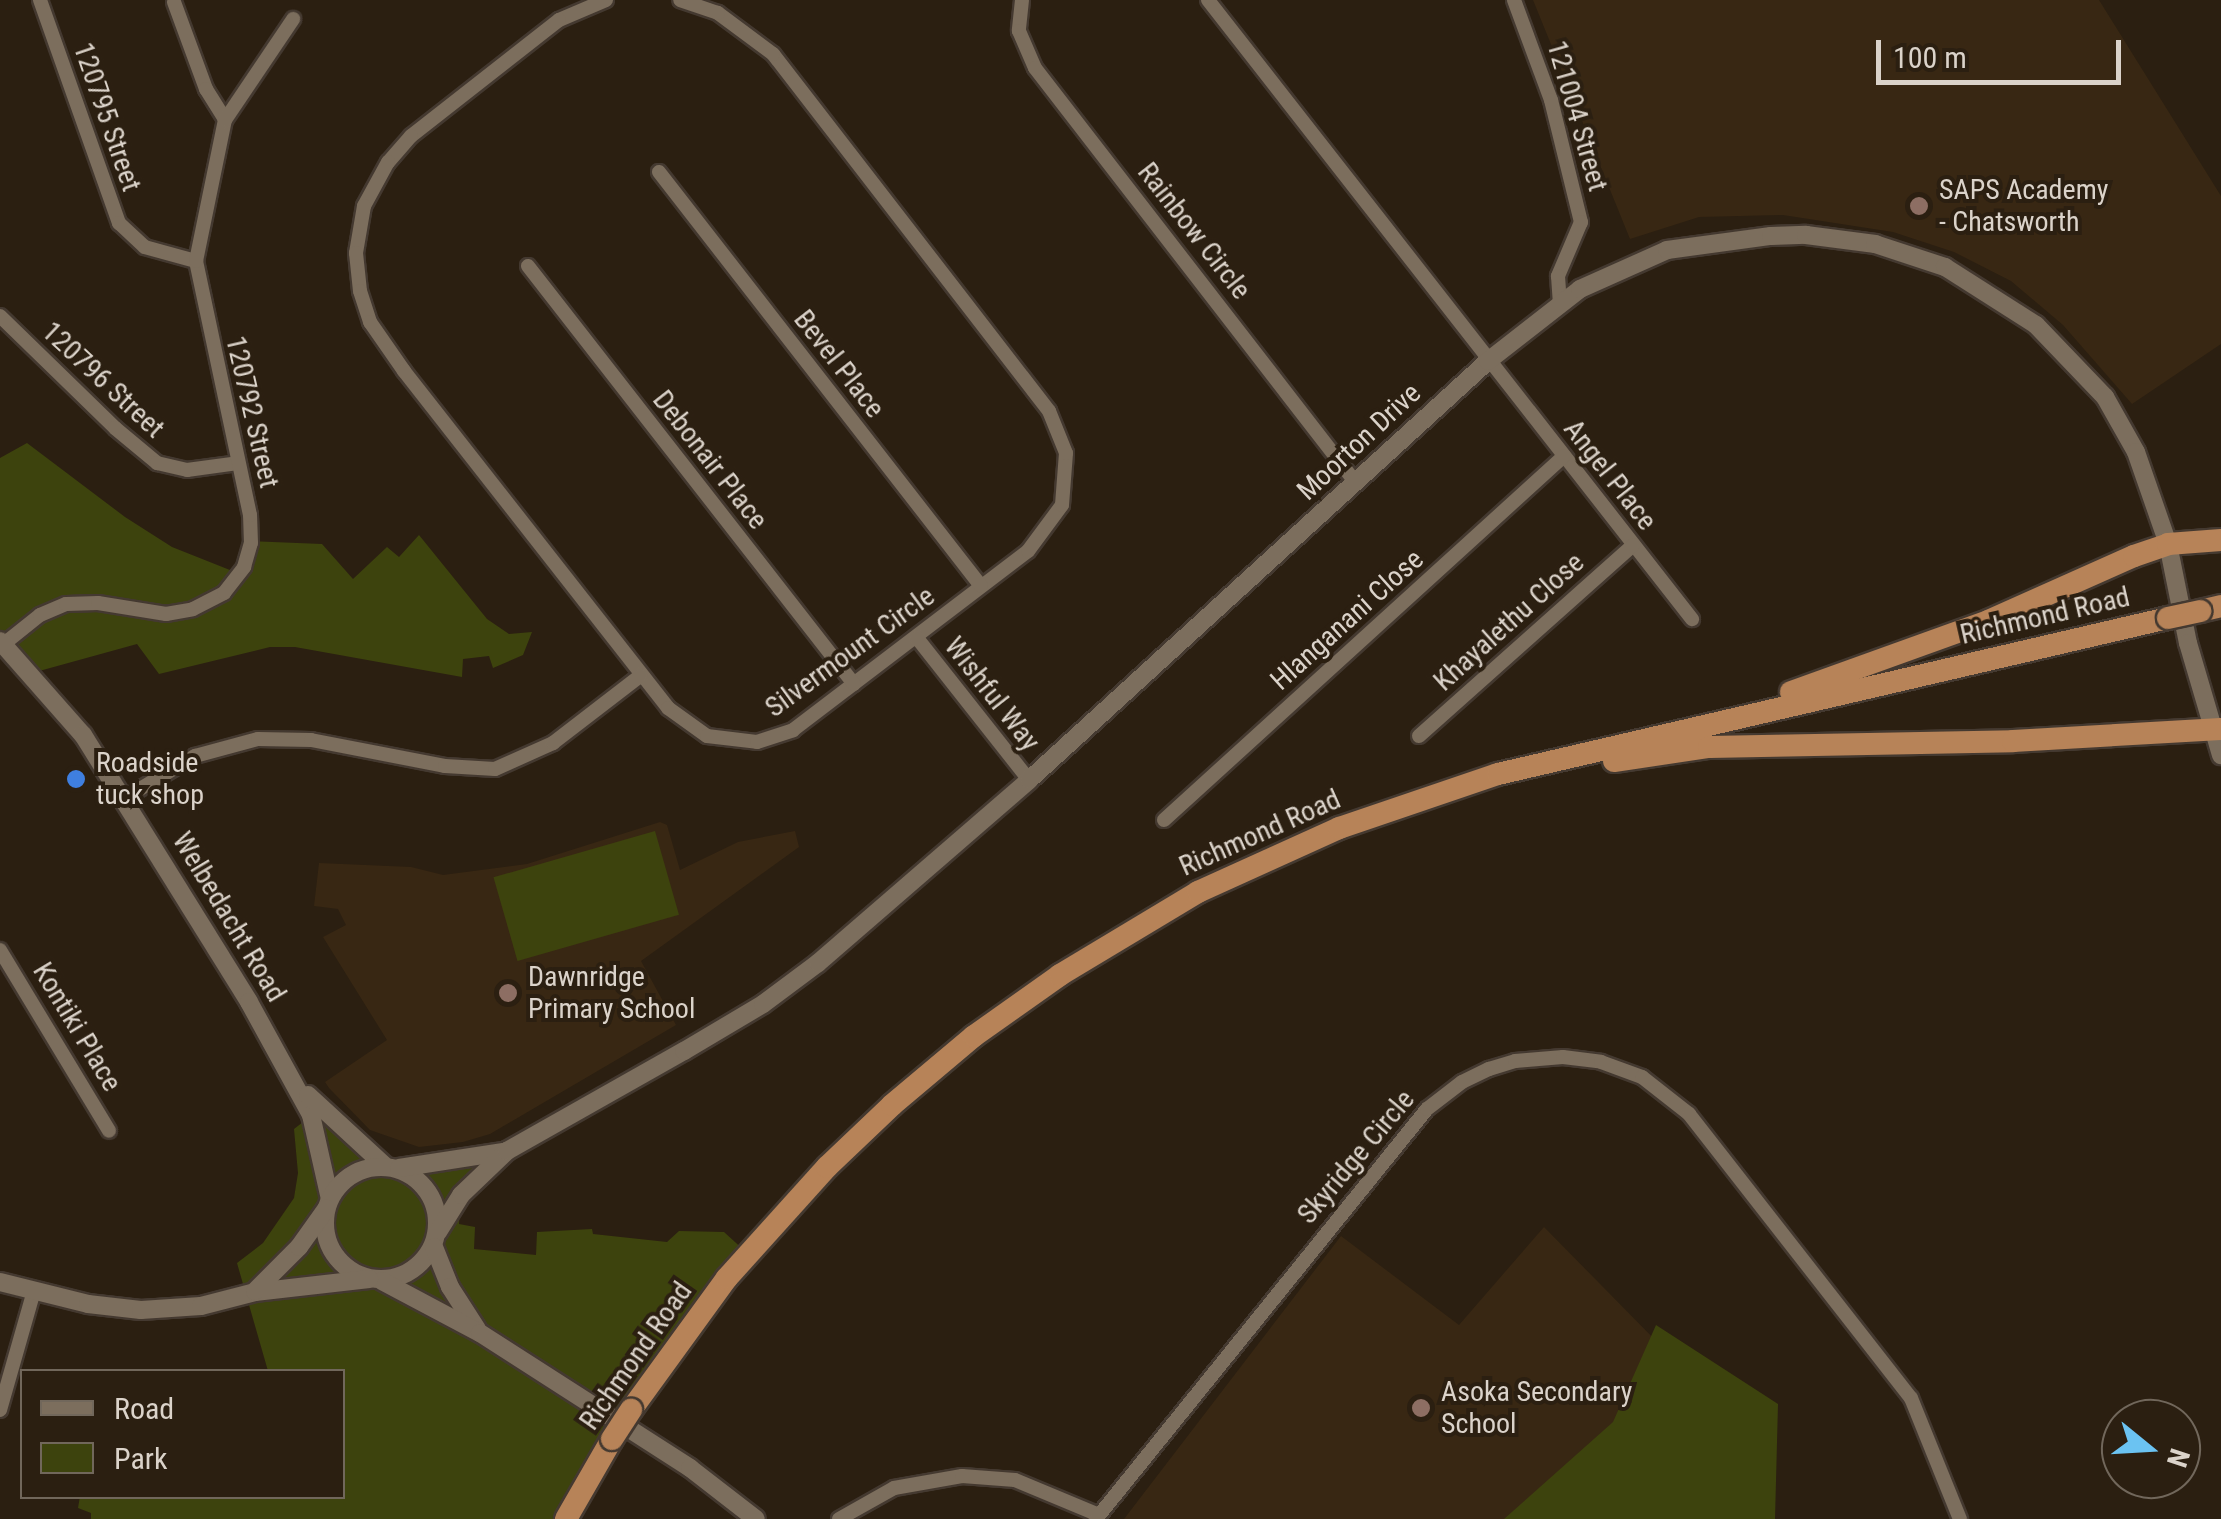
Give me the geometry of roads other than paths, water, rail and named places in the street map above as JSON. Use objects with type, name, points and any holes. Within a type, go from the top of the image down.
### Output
[{"type":"highway","points":[[1659,735],[1879,662],[2168,544],[2221,540]]},
{"type":"highway","name":"Richmond Road","points":[[566,1519],[631,1410],[717,1291],[780,1217],[892,1105],[974,1036],[1060,975],[1198,892],[1339,828],[1443,790],[1659,735],[2211,609]]},
{"type":"highway","points":[[1443,790],[1709,747],[2217,730]]},
{"type":"street","name":"120795 Street","points":[[40,0],[119,223],[145,247],[196,262]]},
{"type":"street","name":"Silvermount Circle","points":[[606,0],[560,20],[411,136],[376,180],[364,206],[356,253],[360,290],[370,322],[640,676],[690,727],[740,743],[774,739],[792,730],[917,638],[1042,536],[1062,504],[1066,453],[1054,420],[773,54],[718,12],[680,0]]},
{"type":"street","name":"Rainbow Circle","points":[[1022,0],[1018,31],[1035,68],[1356,483]]},
{"type":"street","points":[[1208,0],[1488,360]]},
{"type":"street","name":"121004 Street","points":[[1514,0],[1550,100],[1580,222],[1558,276],[1560,304]]},
{"type":"street","points":[[174,2],[206,89],[225,120]]},
{"type":"street","name":"120792 Street","points":[[1,644],[40,615],[66,604],[98,603],[180,613],[224,592],[244,567],[251,544],[196,262],[225,120],[293,19]]},
{"type":"street","name":"Bevel Place","points":[[659,172],[981,586]]},
{"type":"street","name":"Moorton Drive","points":[[436,1240],[461,1195],[507,1150],[762,1004],[868,922],[1488,360],[1560,304],[1609,273],[1696,243],[1806,235],[1875,244],[1945,267],[2036,325],[2104,397],[2136,452],[2168,544],[2188,643],[2217,730],[2221,755]]},
{"type":"street","name":"Debonair Place","points":[[528,266],[854,684]]},
{"type":"street","name":"120796 Street","points":[[0,316],[157,463],[187,470],[238,463]]},
{"type":"street","name":"Angel Place","points":[[1488,360],[1692,619]]},
{"type":"street","name":"Hlanganani Close","points":[[1164,820],[1564,456]]},
{"type":"street","name":"Khayalethu Close","points":[[1419,736],[1632,544]]},
{"type":"street","name":"Wishful Way","points":[[917,638],[1028,780]]},
{"type":"street","name":"Welbedacht Road","points":[[1,644],[63,707],[125,798],[297,1083],[319,1136],[328,1204]]},
{"type":"street","points":[[125,798],[196,756],[270,738],[311,740],[445,766],[495,768],[553,743],[640,676]]},
{"type":"street","name":"Kontiki Place","points":[[0,950],[110,1131]]},
{"type":"street","name":"Skyridge Circle","points":[[1097,1517],[1427,1109],[1462,1082],[1489,1069],[1515,1061],[1563,1057],[1600,1062],[1642,1077],[1688,1114],[1911,1398],[1960,1519]]},
{"type":"street","name":"Welbedacht Road","points":[[297,1083],[390,1167]]},
{"type":"street","name":"Moorton Drive","points":[[390,1167],[507,1150]]},
{"type":"street","points":[[255,1292],[290,1257],[353,1174],[390,1167],[414,1177],[429,1192],[437,1211],[436,1240],[450,1287],[480,1334]]},
{"type":"street","points":[[328,1204],[325,1232],[333,1254],[348,1270],[376,1280],[480,1334],[690,1468],[756,1519]]},
{"type":"street","points":[[0,1282],[141,1310],[200,1306],[255,1292],[376,1280],[414,1270],[436,1240]]},
{"type":"street","points":[[0,1410],[34,1291]]},
{"type":"street","points":[[839,1519],[894,1488],[962,1476],[1015,1480],[1097,1517]]},
{"type":"place","name":"SAPS Academy - Chatsworth","points":[[1919,206]]},
{"type":"place","name":"Roadside tuck shop","points":[[76,779]]},
{"type":"place","name":"Dawnridge Primary School","points":[[508,993]]},
{"type":"place","name":"Asoka Secondary School","points":[[1421,1408]]}]
